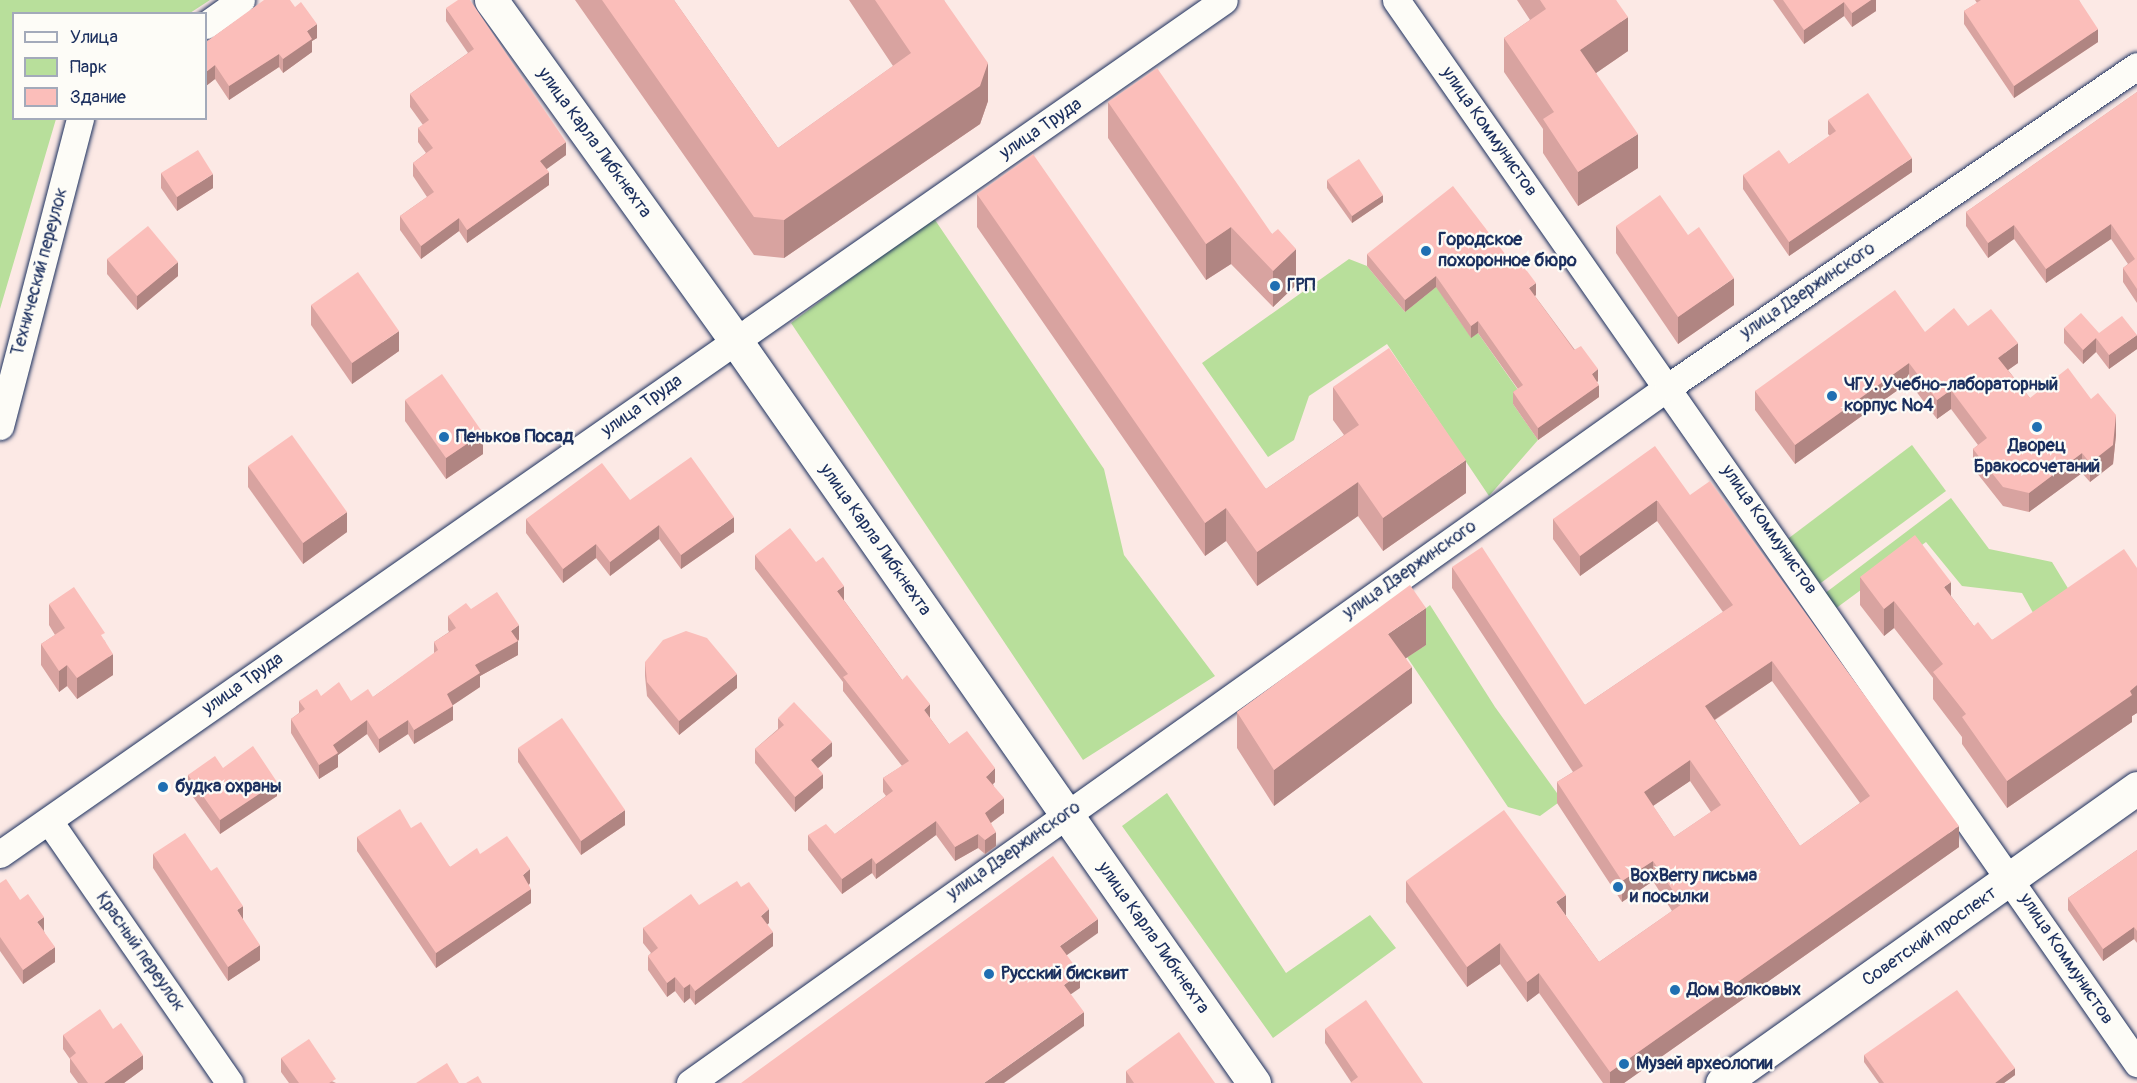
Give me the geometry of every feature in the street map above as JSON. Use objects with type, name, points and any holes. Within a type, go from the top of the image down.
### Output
[{"type":"main road","name":"улица Карла Либкнехта","points":[[491,0],[736,341],[1254,1083]]},
{"type":"main road","name":"Советский проспект","points":[[1722,1083],[2137,788]]},
{"type":"street","points":[[207,24],[241,0]]},
{"type":"street","name":"улица Труда","points":[[0,854],[1224,0]]},
{"type":"street","name":"улица Коммунистов","points":[[1396,0],[2012,879],[2137,1063]]},
{"type":"street","name":"улица Дзержинского","points":[[690,1083],[1668,387],[2137,66]]},
{"type":"street","name":"Технический переулок","points":[[0,426],[79,120]]},
{"type":"street","name":"Красный переулок","points":[[49,821],[230,1083]]},
{"type":"green space","points":[[0,0],[210,0],[192,12],[12,12],[12,120],[56,120],[0,309]]},
{"type":"green space","points":[[933,217],[1104,469],[1124,555],[1215,676],[1083,760],[791,323]]},
{"type":"green space","points":[[1349,259],[1367,266],[1405,312],[1442,282],[1450,293],[1447,303],[1471,337],[1478,333],[1523,397],[1513,404],[1538,440],[1489,496],[1387,344],[1309,396],[1294,440],[1268,457],[1202,363]]},
{"type":"green space","points":[[1912,445],[1946,491],[1818,585],[1785,541]]},
{"type":"green space","points":[[1951,498],[1989,549],[2052,562],[2069,590],[2041,627],[2022,593],[1962,586],[1926,542],[1835,609],[1824,594]]},
{"type":"green space","points":[[1430,605],[1495,707],[1562,800],[1540,816],[1508,807],[1407,657],[1426,645],[1410,621]]},
{"type":"green space","points":[[1167,793],[1286,973],[1370,915],[1396,948],[1273,1038],[1122,826]]},
{"type":"building","points":[[264,0],[290,0],[295,7],[301,2],[317,24],[307,31],[312,39],[283,59],[279,54],[229,86],[215,65],[207,71],[207,41]]},
{"type":"building","points":[[458,0],[470,0],[566,142],[540,161],[549,172],[467,230],[459,218],[421,246],[400,216],[434,192],[413,163],[433,148],[418,128],[429,120],[410,94],[474,49],[446,8]]},
{"type":"building","points":[[602,0],[674,0],[778,148],[911,53],[875,0],[944,0],[988,63],[980,86],[784,220],[754,217]]},
{"type":"building","points":[[1540,0],[1616,0],[1628,17],[1580,50],[1638,134],[1578,172],[1543,119],[1554,112],[1504,38],[1546,9]]},
{"type":"building","points":[[1783,0],[1871,0],[1852,13],[1844,2],[1804,30]]},
{"type":"building","points":[[1981,0],[2079,0],[2098,29],[2014,86],[1964,11]]},
{"type":"building","points":[[1157,68],[1272,234],[1278,229],[1296,249],[1273,271],[1231,227],[1206,244],[1108,102]]},
{"type":"building","points":[[2137,92],[2137,289],[2123,268],[2135,259],[2111,224],[2046,269],[2014,225],[1988,243],[1966,212]]},
{"type":"building","points":[[1868,93],[1912,158],[1789,242],[1743,175],[1779,150],[1789,164],[1836,131],[1828,120]]},
{"type":"building","points":[[198,150],[213,174],[177,197],[161,173]]},
{"type":"building","points":[[1033,154],[1266,489],[1359,425],[1333,387],[1389,348],[1466,460],[1383,518],[1358,482],[1257,552],[1226,508],[1205,523],[977,194]]},
{"type":"building","points":[[1359,159],[1383,195],[1352,216],[1327,180]]},
{"type":"building","points":[[1453,186],[1512,263],[1518,259],[1536,283],[1529,288],[1574,350],[1581,346],[1598,369],[1592,374],[1599,385],[1538,428],[1513,392],[1523,385],[1478,321],[1471,326],[1436,276],[1405,300],[1367,254]]},
{"type":"building","points":[[1660,195],[1688,235],[1699,227],[1734,278],[1678,317],[1616,226]]},
{"type":"building","points":[[148,226],[178,262],[137,296],[107,259]]},
{"type":"building","points":[[358,272],[399,331],[352,363],[311,305]]},
{"type":"building","points":[[1895,290],[1925,332],[1954,308],[1968,326],[1991,309],[2018,343],[1998,358],[2030,398],[2068,368],[2091,399],[2098,393],[2116,415],[2113,445],[2090,463],[2082,453],[2029,493],[2003,487],[1973,449],[1987,438],[1951,390],[1937,400],[1909,363],[1795,445],[1755,391]]},
{"type":"building","points":[[2081,313],[2099,333],[2122,316],[2137,335],[2109,355],[2096,338],[2083,350],[2064,328]]},
{"type":"building","points":[[442,374],[483,433],[446,458],[405,400]]},
{"type":"building","points":[[292,435],[347,512],[303,543],[248,466]]},
{"type":"building","points":[[1655,446],[1690,495],[1710,481],[1959,826],[1610,1072],[1539,973],[1527,982],[1500,943],[1467,967],[1406,881],[1504,810],[1566,895],[1556,902],[1599,962],[1682,904],[1653,861],[1622,881],[1557,782],[1583,766],[1452,567],[1482,547],[1585,705],[1733,605],[1657,500],[1580,556],[1553,519]],"holes":[[[1772,661],[1870,796],[1800,846],[1705,706]],[[1690,760],[1721,805],[1674,837],[1644,792]]]},
{"type":"building","points":[[691,457],[734,517],[681,555],[659,525],[610,562],[596,544],[563,569],[526,519],[602,463],[630,500]]},
{"type":"building","points":[[790,528],[816,562],[823,557],[844,586],[837,591],[902,680],[907,675],[930,704],[924,710],[949,744],[967,731],[995,768],[986,777],[1004,798],[985,813],[996,832],[985,840],[978,834],[955,847],[936,821],[876,864],[872,858],[842,879],[808,835],[826,824],[835,834],[893,791],[883,778],[909,761],[843,677],[848,674],[755,555]]},
{"type":"building","points":[[1915,535],[1951,582],[1944,587],[1974,626],[1978,622],[1992,640],[2124,549],[2137,568],[2137,685],[2130,691],[2132,695],[2007,781],[1962,717],[1966,714],[1933,672],[1943,664],[1894,601],[1884,609],[1860,577]]},
{"type":"building","points":[[1410,585],[1426,608],[1388,634],[1412,667],[1274,770],[1237,712]]},
{"type":"building","points":[[74,587],[105,633],[101,635],[113,654],[77,678],[67,665],[59,671],[41,644],[65,628],[49,604]]},
{"type":"building","points":[[497,592],[519,625],[511,631],[518,641],[475,665],[480,673],[447,694],[453,706],[414,730],[408,720],[379,739],[367,720],[333,745],[338,753],[319,765],[291,719],[305,709],[299,701],[317,689],[321,696],[339,682],[351,701],[368,689],[373,697],[438,650],[434,642],[456,628],[448,616],[466,603],[471,609]]},
{"type":"building","points":[[686,631],[707,638],[737,674],[679,721],[647,682],[645,662],[663,640]]},
{"type":"building","points":[[794,702],[832,742],[811,760],[823,774],[795,797],[755,749],[784,725],[778,718]]},
{"type":"building","points":[[562,718],[625,810],[581,841],[518,748]]},
{"type":"building","points":[[253,746],[277,782],[220,820],[188,775],[215,756],[223,768]]},
{"type":"building","points":[[400,809],[411,828],[421,822],[450,867],[477,848],[480,854],[507,836],[530,869],[523,875],[531,889],[436,953],[357,837]]},
{"type":"building","points":[[185,833],[211,871],[217,867],[243,906],[237,910],[260,945],[228,967],[153,854]]},
{"type":"building","points":[[2137,850],[2137,931],[2134,927],[2103,949],[2068,898]]},
{"type":"building","name":"Русский бисквит","points":[[1053,856],[1098,919],[1060,946],[1080,973],[1064,985],[1084,1012],[984,1083],[741,1083]]},
{"type":"building","points":[[6,879],[20,900],[28,894],[44,917],[37,922],[55,947],[23,970],[0,937],[0,883]]},
{"type":"building","points":[[737,881],[741,887],[749,882],[769,909],[761,916],[773,932],[695,991],[690,984],[684,988],[675,977],[667,983],[648,956],[658,948],[643,928],[691,894],[699,905]]},
{"type":"building","points":[[1957,990],[2015,1068],[1995,1083],[1884,1083],[1864,1055]]},
{"type":"building","points":[[1366,1000],[1423,1083],[1350,1083],[1358,1077],[1325,1029]]},
{"type":"building","points":[[100,1009],[113,1029],[121,1023],[143,1055],[104,1083],[88,1083],[70,1058],[76,1053],[63,1035]]},
{"type":"building","points":[[1179,1032],[1215,1083],[1134,1083],[1126,1071]]},
{"type":"building","points":[[309,1039],[336,1079],[329,1083],[299,1083],[281,1058]]},
{"type":"building","points":[[447,1063],[459,1083],[416,1083]]},
{"type":"building","points":[[478,1076],[482,1083],[466,1083]]},
{"type":"place","name":"Городское похоронное бюро","points":[[1426,251]]},
{"type":"place","name":"ГРП","points":[[1275,286]]},
{"type":"place","name":"ЧГУ. Учебно-лабораторный корпус №4","points":[[1832,396]]},
{"type":"place","name":"Дворец Бракосочетаний","points":[[2037,427]]},
{"type":"place","name":"Пеньков Посад","points":[[444,437]]},
{"type":"place","name":"будка охраны","points":[[163,787]]},
{"type":"place","name":"BoxBerry письма и посылки","points":[[1618,887]]},
{"type":"place","name":"Русский бисквит","points":[[989,974]]},
{"type":"place","name":"Дом Волковых","points":[[1675,990]]},
{"type":"place","name":"Музей археологии","points":[[1624,1064]]}]
